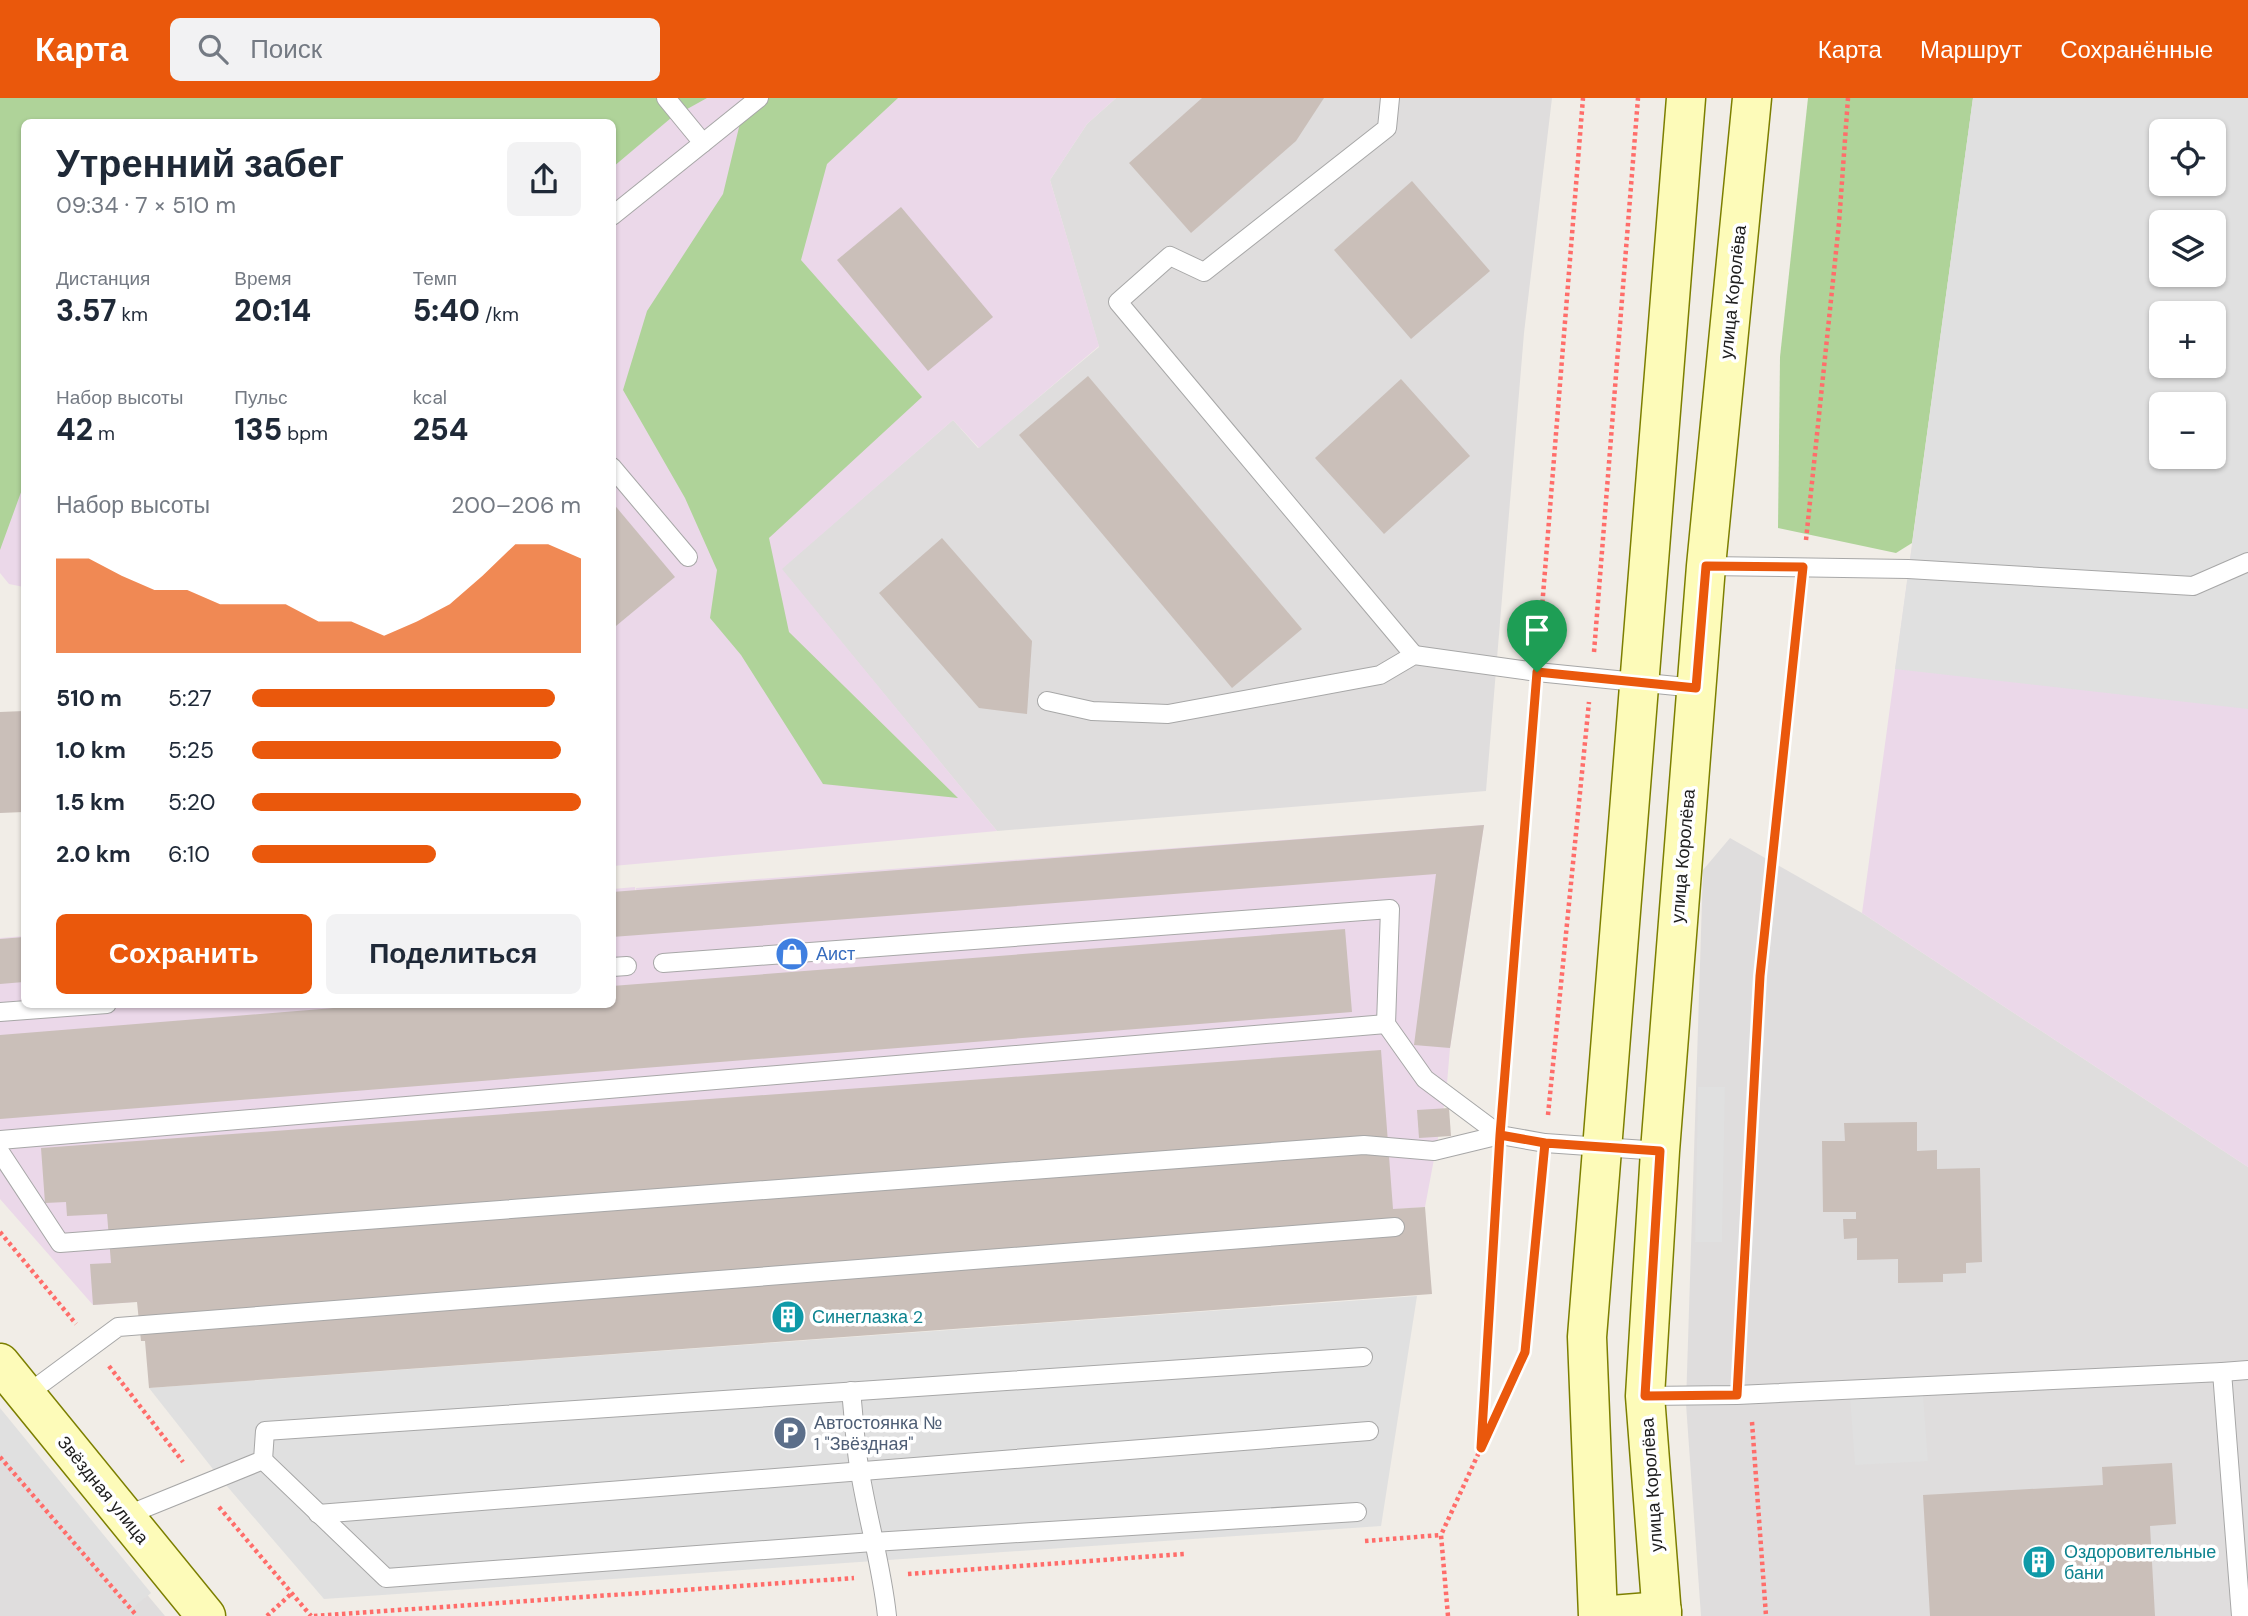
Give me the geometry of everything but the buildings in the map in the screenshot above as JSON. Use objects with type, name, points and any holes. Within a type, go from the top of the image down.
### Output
[{"type":"main road","points":[[1662,1613],[1599,1616],[1587,1337],[1686,98]]},
{"type":"main road","name":"улица Королёва","points":[[1662,1613],[1645,1396],[1660,1151],[1706,566],[1752,98]]},
{"type":"main road","name":"Звёздная улица","points":[[7,1374],[206,1616]]},
{"type":"lane","points":[[666,98],[703,143]]},
{"type":"lane","points":[[616,213],[759,98]]},
{"type":"lane","points":[[1390,98],[1387,128],[1204,272],[1170,256],[1118,302],[1414,655]]},
{"type":"lane","points":[[616,472],[688,557]]},
{"type":"lane","points":[[1706,566],[1909,569],[2193,586],[2248,562]]},
{"type":"lane","points":[[1047,701],[1092,711],[1168,714],[1380,675],[1414,655],[1537,672],[1696,688]]},
{"type":"lane","points":[[663,963],[1391,909],[1386,1024],[1425,1079],[1500,1135]]},
{"type":"lane","points":[[0,1012],[54,1008]]},
{"type":"lane","points":[[0,1140],[1386,1024]]},
{"type":"lane","points":[[0,1152],[60,1243],[1364,1145],[1434,1152],[1500,1135],[1602,1149],[1660,1151]]},
{"type":"lane","points":[[7,1374],[92,1344],[118,1327],[1395,1227]]},
{"type":"lane","points":[[1357,1512],[873,1542],[386,1578],[263,1460],[265,1431],[1363,1357]]},
{"type":"lane","points":[[1645,1396],[1737,1395],[2248,1370]]},
{"type":"lane","points":[[2222,1372],[2241,1616]]},
{"type":"lane","points":[[851,1391],[859,1471],[882,1576],[887,1616]]},
{"type":"lane","points":[[318,1514],[1369,1432]]},
{"type":"lane","points":[[125,1517],[263,1460]]},
{"type":"path","points":[[1481,1448],[1500,1135],[1583,98]]},
{"type":"path","points":[[1448,1616],[1441,1535],[1525,1352],[1591,677],[1638,98]]},
{"type":"path","points":[[1766,1616],[1752,1412],[1737,1395],[1760,976],[1839,223],[1848,98]]},
{"type":"path","points":[[0,1232],[92,1344],[201,1486],[311,1616]]},
{"type":"path","points":[[0,1457],[137,1616]]},
{"type":"path","points":[[267,1616],[292,1593]]},
{"type":"shaded area","points":[[0,98],[1116,98],[1087,124],[1050,180],[1099,346],[979,448],[953,420],[782,569],[997,831],[616,866],[616,119],[21,119],[21,586],[9,584],[0,573]]},
{"type":"shaded area","points":[[1116,98],[1552,98],[1524,333],[1486,791],[997,831],[781,569],[953,420],[978,448],[1099,347],[1050,180],[1087,124]]},
{"type":"shaded area","points":[[1973,98],[2248,98],[2248,1167],[1862,913]]},
{"type":"shaded area","points":[[1973,98],[2248,98],[2248,709],[1895,669]]},
{"type":"shaded area","points":[[1484,825],[1450,1048],[1446,1095],[1425,1207],[93,1305],[0,1199],[0,938],[21,936],[21,1008],[616,1008],[616,889],[635,887],[639,931],[636,888]]},
{"type":"shaded area","points":[[1730,838],[1862,913],[2248,1167],[2248,1616],[1701,1616],[1686,1404],[1703,870]]},
{"type":"shaded area","points":[[1698,1087],[1725,1087],[1722,1242],[1695,1242]]},
{"type":"shaded area","name":"Автостоянка № 1 \"Звёздная\"","points":[[1417,1296],[1381,1526],[324,1599],[220,1478],[149,1388]]},
{"type":"shaded area","points":[[1923,1394],[1928,1461],[1855,1465],[1850,1399]]},
{"type":"shaded area","points":[[0,1408],[151,1593],[129,1611],[0,1454]]},
{"type":"shaded area","points":[[0,1419],[165,1616],[0,1616]]},
{"type":"green space","points":[[0,98],[707,98],[671,118],[616,164],[616,119],[21,119],[21,492],[0,550]]},
{"type":"green space","points":[[746,98],[898,98],[827,164],[801,260],[922,397],[769,538],[789,632],[958,798],[823,784],[741,655],[710,618],[717,570],[685,498],[623,390],[647,311],[723,194]]},
{"type":"green space","points":[[1808,98],[1973,98],[1912,543],[1896,553],[1778,528],[1780,357]]},
{"type":"place","name":"Аист","points":[[792,954]]},
{"type":"place","name":"Синеглазка 2","points":[[788,1317]]},
{"type":"place","name":"Автостоянка № 1 \"Звёздная\"","points":[[790,1433]]},
{"type":"place","name":"Оздоровительные бани","points":[[2039,1562]]},
{"type":"route","points":[[1537,672],[1500,1135],[1545,1143],[1525,1352],[1481,1448],[1500,1135],[1602,1149],[1660,1151],[1645,1396],[1737,1395],[1760,976],[1803,567],[1706,566],[1696,688],[1537,672]]}]
